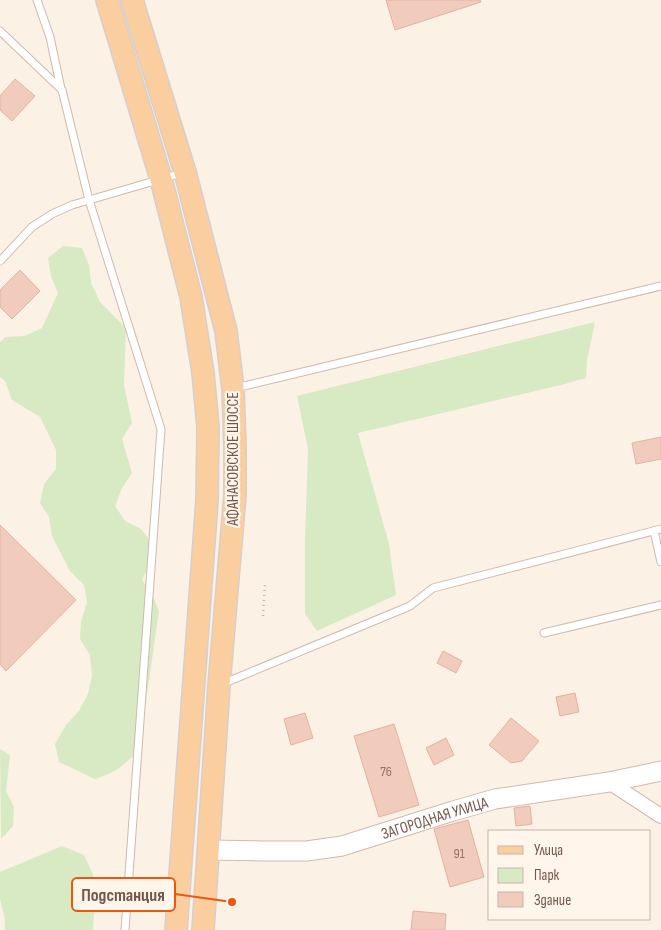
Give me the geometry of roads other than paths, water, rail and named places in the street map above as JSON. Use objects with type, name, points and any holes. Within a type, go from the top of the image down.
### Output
[{"type":"main road","name":"АФАНАСОВСКОЕ ШОССЕ","points":[[107,0],[161,179],[191,298],[203,373],[208,427],[207,500],[176,930]]},
{"type":"main road","name":"АФАНАСОВСКОЕ ШОССЕ","points":[[132,0],[185,172],[226,331],[234,388],[235,496],[219,686],[203,930]]},
{"type":"street","name":"ЗАГОРОДНАЯ УЛИЦА","points":[[208,850],[298,851],[342,846],[495,799],[609,782],[661,771]]},
{"type":"street","points":[[609,782],[661,816]]},
{"type":"lane","points":[[37,0],[50,37],[89,200],[161,429],[125,930]]},
{"type":"lane","points":[[0,31],[62,90]]},
{"type":"lane","points":[[0,261],[32,227],[52,214],[72,205],[185,172]]},
{"type":"lane","points":[[234,388],[661,286]]},
{"type":"lane","points":[[219,686],[410,606],[432,588],[658,530],[661,562]]},
{"type":"lane","points":[[544,633],[661,605]]},
{"type":"place","name":"Подстанция","points":[[232,902]]}]
